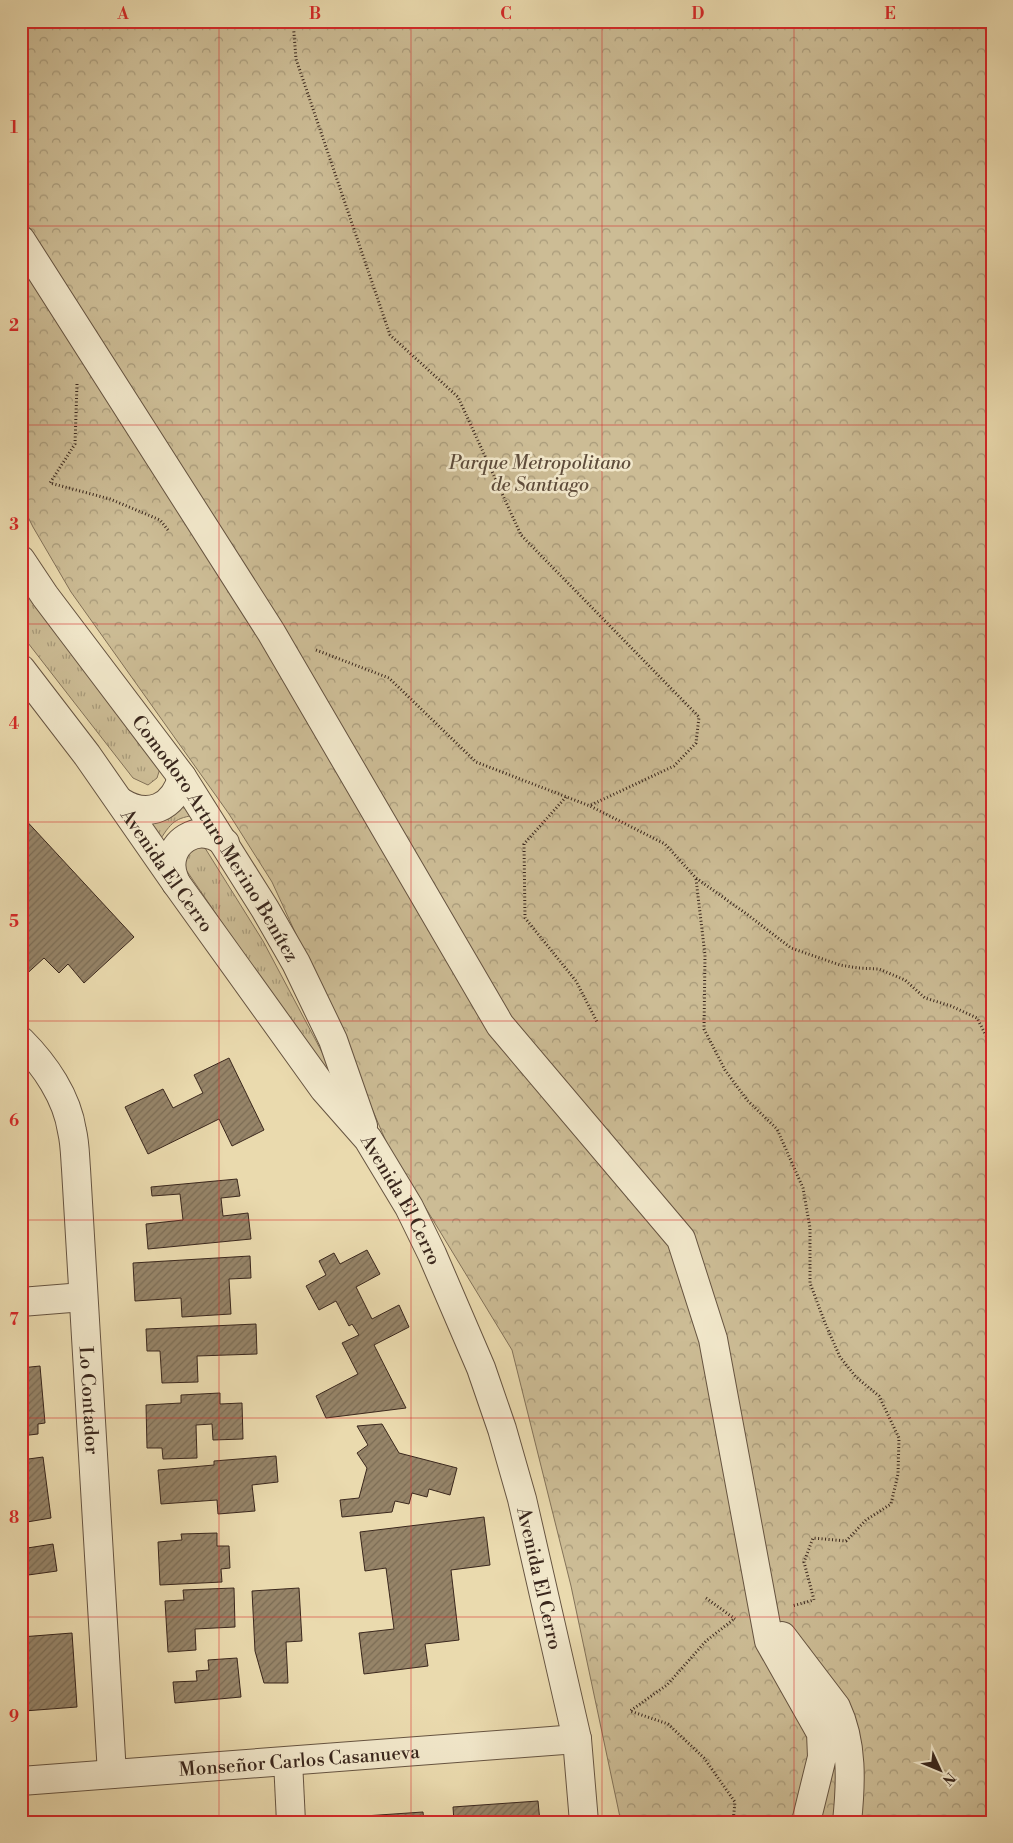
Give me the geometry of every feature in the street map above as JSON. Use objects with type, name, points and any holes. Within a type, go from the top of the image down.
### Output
[{"type":"street","points":[[21,240],[271,632],[500,1025],[681,1240],[713,1339],[769,1641],[821,1733],[822,1757],[806,1822]]},
{"type":"street","name":"Comodoro Arturo Merino Benítez","points":[[21,560],[45,596],[182,777],[225,843],[283,940],[321,1014],[333,1040],[368,1139]]},
{"type":"street","name":"Avenida El Cerro","points":[[21,669],[121,802],[176,883],[324,1089],[368,1139],[409,1207],[432,1254],[482,1368],[522,1499],[577,1739],[584,1822]]},
{"type":"street","points":[[121,802],[131,808],[142,811],[154,810],[173,798],[179,788],[182,777]]},
{"type":"street","points":[[176,883],[172,872],[172,859],[177,847],[186,838],[199,833],[212,835],[225,843]]},
{"type":"street","name":"Lo Contador","points":[[21,1041],[37,1057],[60,1094],[72,1129],[112,1774]]},
{"type":"street","points":[[21,1302],[83,1297]]},
{"type":"street","points":[[763,1611],[836,1707],[843,1721],[851,1782],[848,1822]]},
{"type":"street","name":"Monseñor Carlos Casanueva","points":[[21,1781],[577,1739]]},
{"type":"street","points":[[288,1761],[291,1822]]},
{"type":"path","points":[[293,21],[296,59],[390,335],[458,397],[521,535],[699,717],[696,743],[674,766],[590,806]]},
{"type":"path","points":[[78,382],[75,444],[50,484],[110,499],[160,520],[172,535]]},
{"type":"path","points":[[271,632],[389,678],[476,762],[590,806],[665,844],[696,878],[791,948],[840,965],[880,969],[905,980],[925,998],[951,1006],[976,1018],[992,1047]]},
{"type":"path","points":[[566,797],[524,844],[525,918],[576,981],[597,1022]]},
{"type":"path","points":[[696,878],[705,955],[704,1029],[726,1070],[747,1100],[777,1129],[803,1188],[810,1228],[810,1283],[825,1323],[840,1357],[856,1378],[879,1396],[899,1438],[898,1474],[891,1504],[866,1520],[846,1541],[813,1538],[804,1562],[814,1600],[796,1606],[763,1611]]},
{"type":"path","points":[[733,1822],[735,1802],[704,1758],[668,1724],[630,1711],[667,1685],[706,1641],[734,1619]]},
{"type":"green space","name":"Parque Metropolitano de Santiago","points":[[21,21],[992,21],[992,1822],[621,1822],[571,1586],[512,1350],[388,1146],[312,969],[272,882],[229,814],[71,592],[21,503]]},
{"type":"green space","points":[[21,583],[162,762],[157,778],[148,785],[133,778],[21,634]]},
{"type":"green space","points":[[181,785],[201,814],[181,818],[176,821],[160,840],[139,808]]},
{"type":"green space","points":[[200,840],[263,941],[331,1069],[343,1100],[180,861]]},
{"type":"building","points":[[21,815],[134,937],[84,983],[68,964],[59,973],[44,958],[21,979],[21,916],[24,913],[21,911]]},
{"type":"building","points":[[229,1058],[264,1130],[232,1146],[219,1119],[148,1154],[125,1107],[163,1089],[173,1108],[203,1093],[194,1075]]},
{"type":"building","points":[[21,1168],[28,1256],[21,1256]]},
{"type":"building","points":[[237,1179],[240,1196],[221,1198],[223,1216],[248,1213],[251,1239],[148,1249],[146,1224],[183,1220],[180,1194],[152,1196],[151,1187]]},
{"type":"building","points":[[367,1250],[380,1274],[356,1287],[372,1319],[399,1305],[409,1327],[374,1345],[406,1408],[326,1418],[316,1396],[358,1374],[342,1343],[359,1335],[352,1324],[349,1326],[336,1301],[319,1310],[306,1286],[326,1275],[319,1261],[334,1253],[340,1264]]},
{"type":"building","points":[[250,1256],[251,1278],[229,1279],[231,1314],[182,1317],[181,1298],[135,1301],[133,1263]]},
{"type":"building","points":[[256,1324],[257,1354],[197,1356],[198,1382],[162,1383],[160,1351],[147,1351],[146,1329]]},
{"type":"building","points":[[40,1366],[45,1423],[38,1424],[38,1434],[21,1436],[21,1368]]},
{"type":"building","points":[[220,1393],[220,1404],[242,1403],[243,1439],[213,1440],[212,1424],[196,1425],[197,1458],[163,1459],[162,1448],[147,1448],[146,1405],[181,1403],[181,1395]]},
{"type":"building","points":[[382,1424],[399,1453],[457,1468],[450,1495],[429,1489],[427,1497],[412,1493],[409,1504],[395,1501],[392,1512],[342,1517],[340,1500],[359,1498],[367,1468],[357,1453],[368,1445],[357,1426]]},
{"type":"building","points":[[276,1456],[278,1482],[252,1485],[255,1511],[218,1514],[217,1500],[161,1504],[158,1470],[214,1465],[214,1461]]},
{"type":"building","points":[[43,1457],[51,1518],[21,1523],[21,1460]]},
{"type":"building","points":[[484,1517],[490,1565],[451,1570],[459,1640],[425,1644],[428,1666],[364,1674],[359,1633],[394,1629],[386,1568],[365,1571],[360,1532]]},
{"type":"building","points":[[217,1533],[217,1546],[229,1546],[230,1568],[221,1569],[222,1582],[160,1585],[158,1542],[182,1540],[181,1534]]},
{"type":"building","points":[[53,1544],[57,1571],[21,1576],[21,1549]]},
{"type":"building","points":[[234,1588],[235,1627],[195,1629],[196,1650],[168,1652],[165,1601],[184,1600],[183,1590]]},
{"type":"building","points":[[299,1588],[302,1641],[286,1642],[288,1683],[264,1683],[255,1651],[252,1591]]},
{"type":"building","points":[[72,1633],[77,1707],[24,1711],[24,1700],[21,1700],[21,1637]]},
{"type":"building","points":[[237,1658],[241,1697],[175,1703],[173,1682],[197,1681],[196,1671],[209,1670],[208,1660]]},
{"type":"building","points":[[538,1801],[540,1822],[454,1822],[453,1807]]},
{"type":"building","points":[[423,1812],[424,1822],[335,1822],[335,1818]]}]
